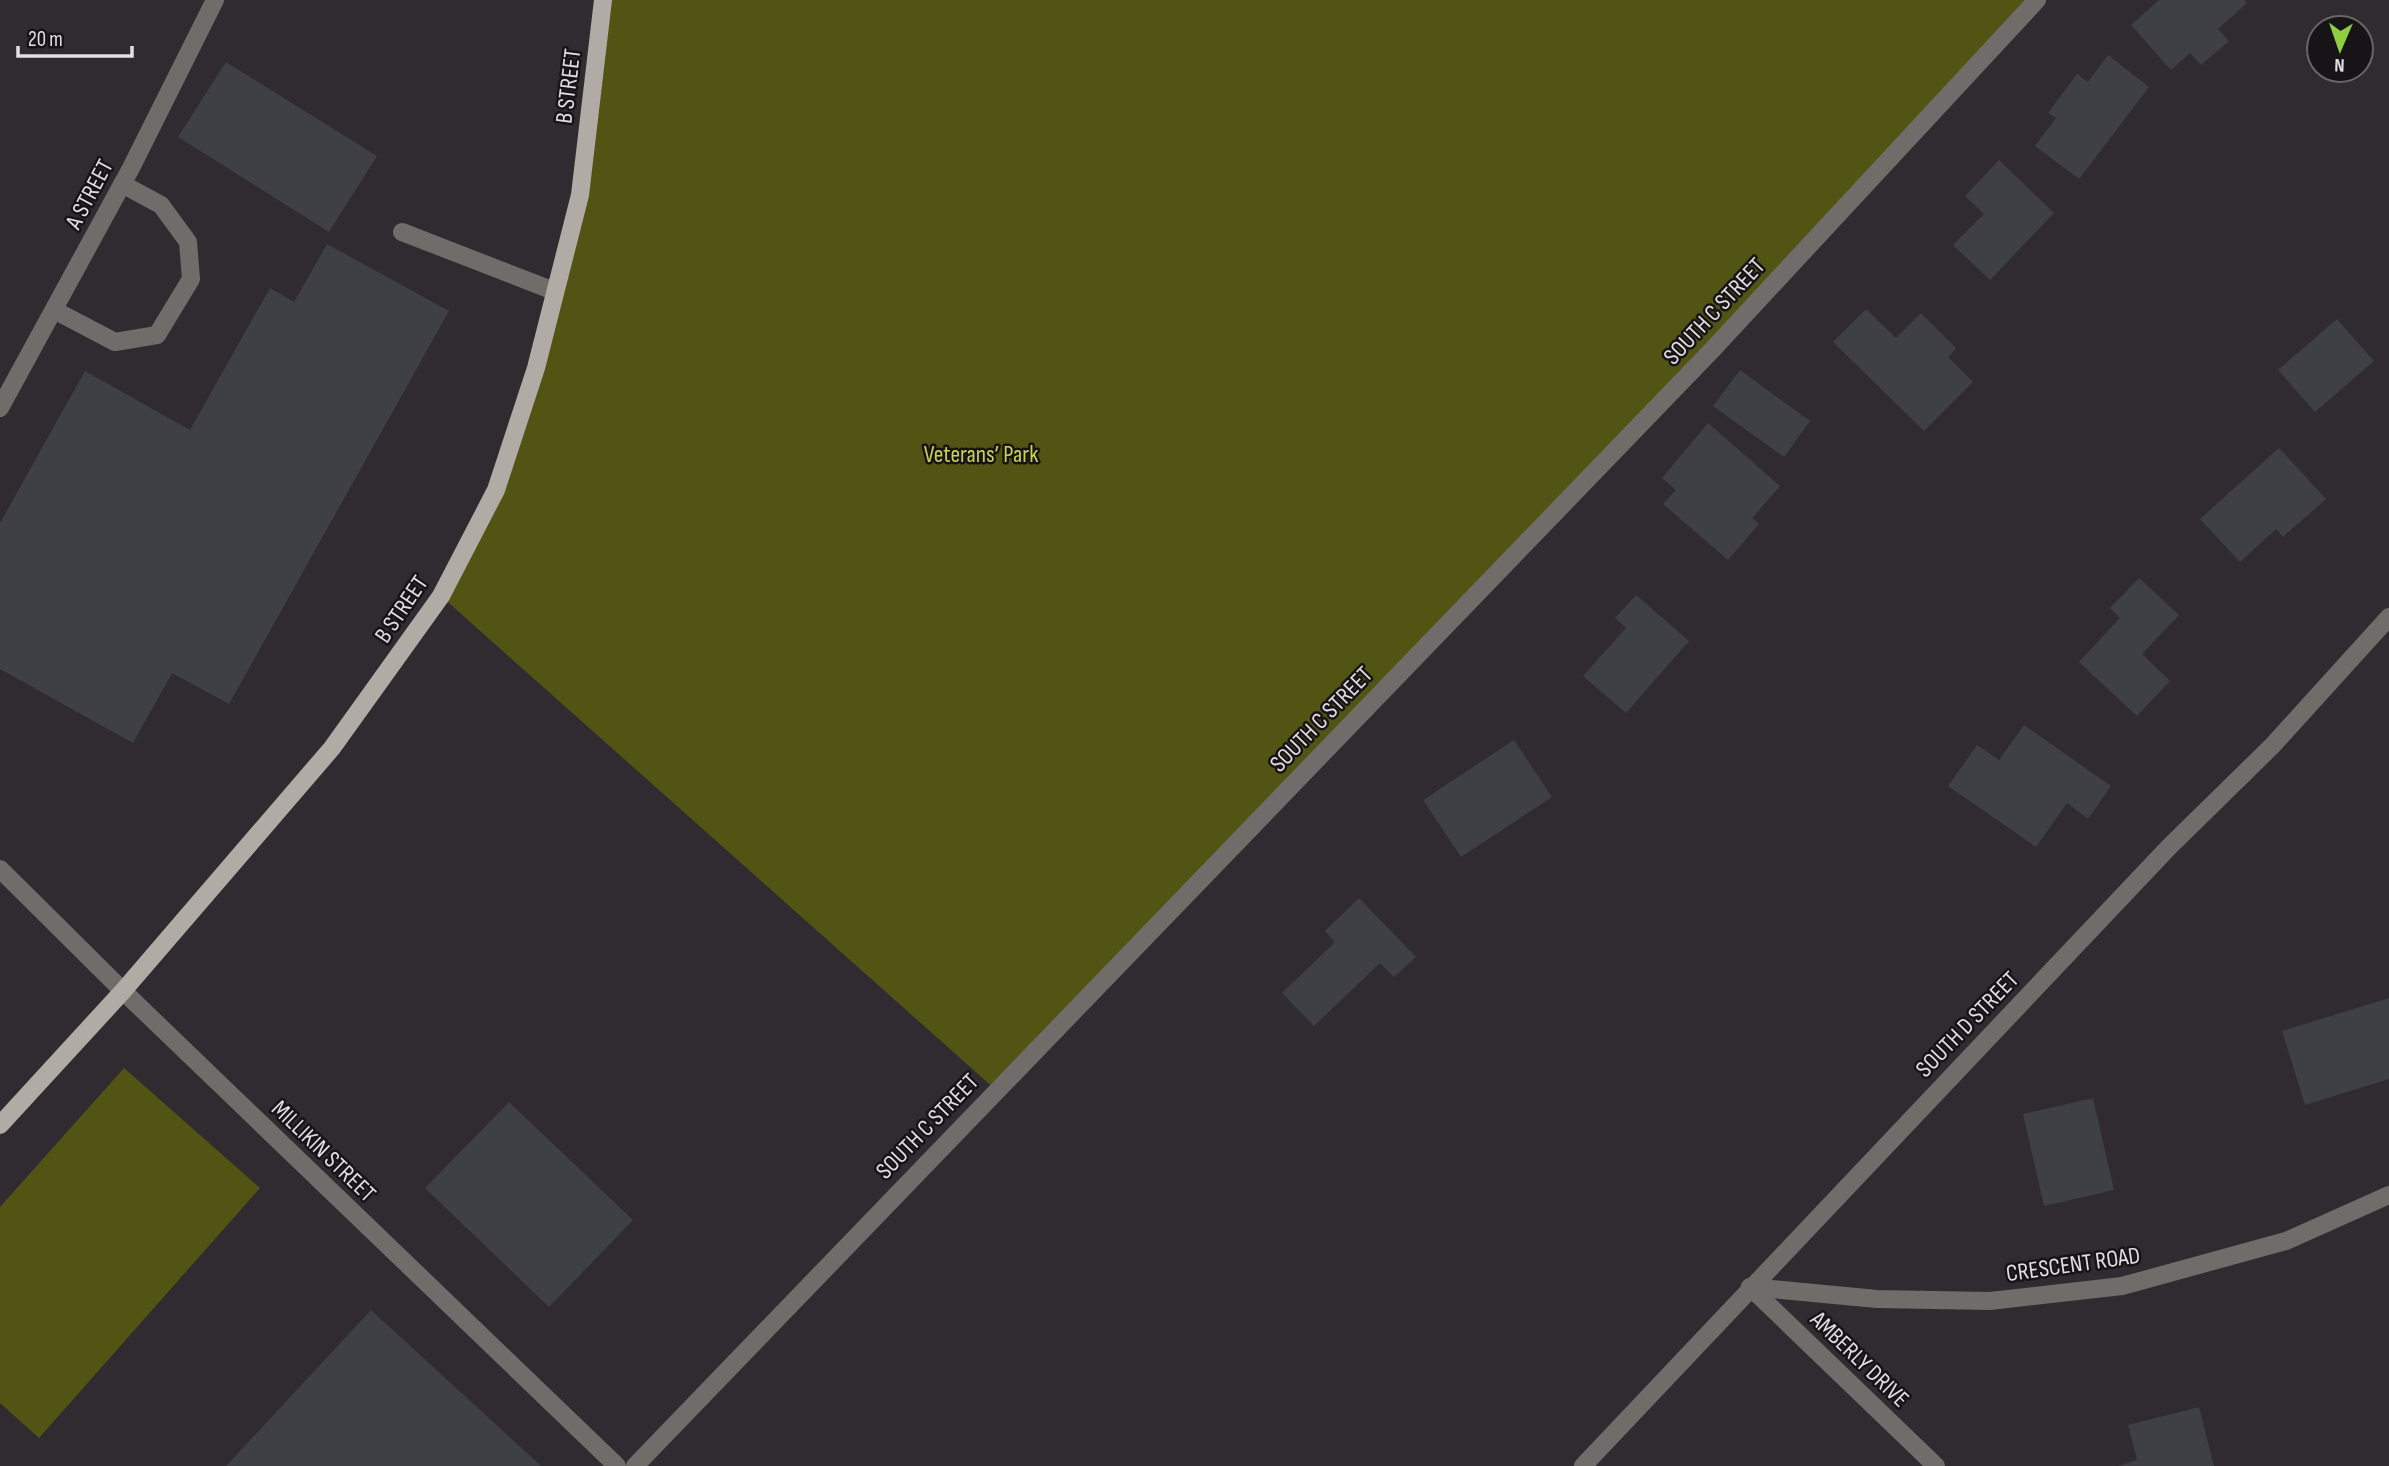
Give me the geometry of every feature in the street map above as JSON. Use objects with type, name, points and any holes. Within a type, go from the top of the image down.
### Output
[{"type":"main road","name":"B STREET","points":[[0,1125],[123,992],[332,748],[441,596],[496,490],[536,368],[580,195],[603,0]]},
{"type":"street","name":"A STREET","points":[[0,408],[122,184],[215,0]]},
{"type":"street","name":"SOUTH C STREET","points":[[635,1466],[1713,349],[2037,0]]},
{"type":"street","points":[[54,310],[115,342],[157,335],[191,279],[188,242],[161,205],[122,184]]},
{"type":"street","points":[[402,232],[554,291]]},
{"type":"street","name":"SOUTH D STREET","points":[[1583,1466],[2169,848],[2272,746],[2389,617]]},
{"type":"street","name":"MILLIKIN STREET","points":[[0,869],[123,992],[617,1466]]},
{"type":"street","name":"CRESCENT ROAD","points":[[1751,1287],[1877,1299],[1990,1301],[2122,1286],[2286,1241],[2389,1195]]},
{"type":"street","name":"AMBERLY DRIVE","points":[[1751,1287],[1936,1466]]},
{"type":"green space","name":"Veterans’ Park","points":[[603,0],[2037,0],[996,1090],[441,596],[496,490],[580,195]]},
{"type":"green space","points":[[124,1068],[260,1188],[39,1438],[0,1403],[0,1207]]},
{"type":"building","points":[[2159,0],[2244,0],[2247,3],[2218,29],[2229,41],[2201,65],[2190,53],[2171,70],[2131,25]]},
{"type":"building","points":[[2108,55],[2149,87],[2079,179],[2035,146],[2056,118],[2048,113],[2077,74],[2088,82]]},
{"type":"building","points":[[226,62],[377,156],[329,232],[178,137]]},
{"type":"building","points":[[1999,160],[2054,213],[1990,280],[1953,245],[1984,214],[1965,196]]},
{"type":"building","points":[[327,244],[449,311],[229,704],[172,673],[133,743],[0,669],[0,523],[85,371],[190,430],[270,288],[294,302]]},
{"type":"building","points":[[1866,309],[1896,338],[1921,313],[1956,348],[1948,357],[1973,382],[1924,431],[1833,342]]},
{"type":"building","points":[[2337,319],[2374,361],[2315,412],[2278,370]]},
{"type":"building","points":[[1740,370],[1810,421],[1784,457],[1713,406]]},
{"type":"building","points":[[1708,423],[1780,486],[1752,518],[1759,524],[1728,560],[1663,504],[1676,490],[1662,478]]},
{"type":"building","points":[[2279,448],[2326,499],[2283,537],[2276,529],[2240,562],[2200,519]]},
{"type":"building","points":[[2139,578],[2179,615],[2142,654],[2170,681],[2137,716],[2079,662],[2120,618],[2110,608]]},
{"type":"building","points":[[1636,595],[1689,641],[1626,713],[1583,676],[1626,628],[1615,618]]},
{"type":"building","points":[[2024,725],[2111,786],[2088,819],[2067,803],[2036,847],[1948,786],[1977,745],[1999,760]]},
{"type":"building","points":[[1514,740],[1552,797],[1461,857],[1423,800]]},
{"type":"building","points":[[1359,898],[1416,957],[1394,977],[1380,963],[1314,1026],[1282,993],[1335,942],[1325,931]]},
{"type":"building","points":[[2389,998],[2389,1079],[2305,1105],[2282,1031]]},
{"type":"building","points":[[2093,1098],[2114,1190],[2044,1206],[2023,1114]]},
{"type":"building","points":[[509,1102],[633,1220],[549,1307],[425,1188]]},
{"type":"building","points":[[371,1310],[541,1466],[226,1466]]},
{"type":"building","points":[[2199,1407],[2214,1466],[2118,1466],[2137,1460],[2128,1425]]}]
